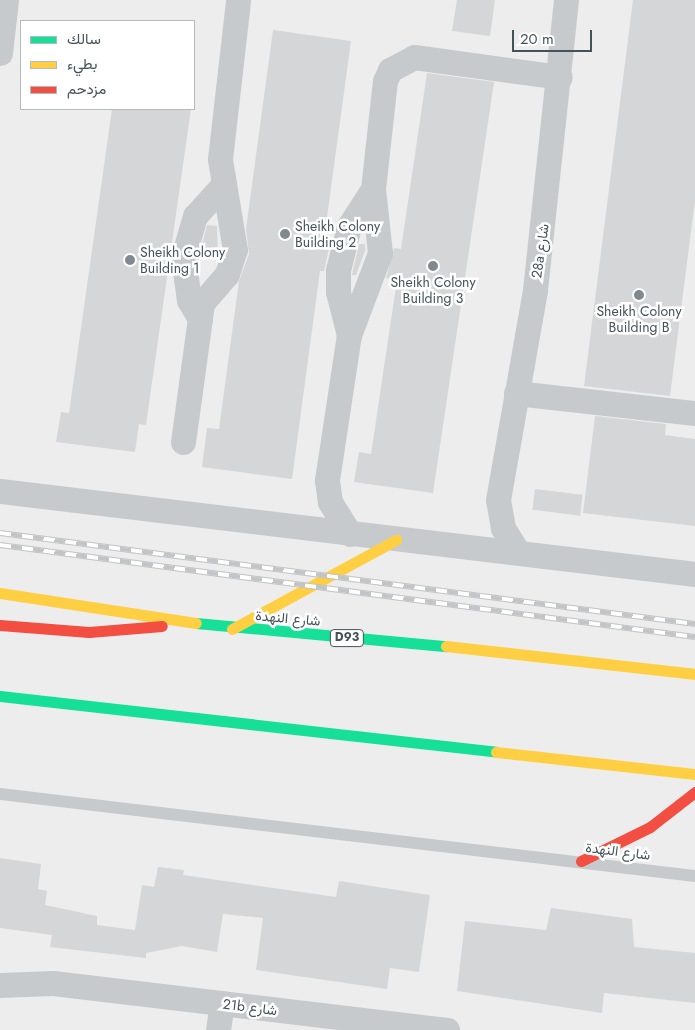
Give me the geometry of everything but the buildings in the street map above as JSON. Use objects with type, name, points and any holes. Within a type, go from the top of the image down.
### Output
[{"type":"main road","points":[[232,629],[396,540]]},
{"type":"main road","name":"شارع النهدة","points":[[0,593],[232,629],[432,644],[695,674]]},
{"type":"main road","points":[[0,625],[89,632],[196,623]]},
{"type":"main road","points":[[0,696],[695,774]]},
{"type":"main road","points":[[581,861],[650,827],[695,792]]},
{"type":"street","points":[[183,442],[200,319],[206,296],[226,274],[235,250],[224,184],[221,147],[238,0]]},
{"type":"street","name":"28a شارع","points":[[464,545],[484,526],[498,500],[535,290],[560,76],[566,0]]},
{"type":"street","points":[[0,53],[4,2]]},
{"type":"street","points":[[350,534],[326,488],[349,335],[380,253],[373,189],[385,81],[401,62],[427,58],[560,76]]},
{"type":"street","points":[[200,319],[189,300],[183,258],[195,216],[224,184]]},
{"type":"street","points":[[349,335],[338,292],[340,255],[349,226],[373,189]]},
{"type":"street","points":[[516,393],[695,413]]},
{"type":"street","points":[[0,491],[396,540],[464,545],[695,574]]},
{"type":"street","name":"28a شارع","points":[[498,500],[503,528],[518,552]]},
{"type":"street","name":"21b شارع","points":[[0,972],[53,983],[447,1030]]},
{"type":"street","name":"21b شارع","points":[[0,984],[53,983]]},
{"type":"street","points":[[218,1030],[222,1003]]},
{"type":"lane","name":"شارع النهدة","points":[[0,794],[581,861],[695,876]]},
{"type":"railway","points":[[0,533],[695,624]]},
{"type":"railway","points":[[0,545],[695,637]]},
{"type":"traffic: fast","points":[[196,623],[446,646]]},
{"type":"traffic: fast","points":[[0,696],[496,752]]},
{"type":"traffic: slow","points":[[232,629],[396,540]]},
{"type":"traffic: slow","points":[[0,593],[196,623]]},
{"type":"traffic: slow","points":[[446,646],[695,674]]},
{"type":"traffic: slow","points":[[496,752],[695,774]]},
{"type":"traffic: jam","points":[[0,625],[89,632],[162,626]]},
{"type":"traffic: jam","points":[[581,861],[650,827],[695,792]]},
{"type":"place","name":"Sheikh Colony Building 2","points":[[285,234]]},
{"type":"place","name":"Sheikh Colony Building 1","points":[[130,260]]},
{"type":"place","name":"Sheikh Colony Building 3","points":[[433,266]]},
{"type":"place","name":"Sheikh Colony Building B","points":[[639,295]]}]
